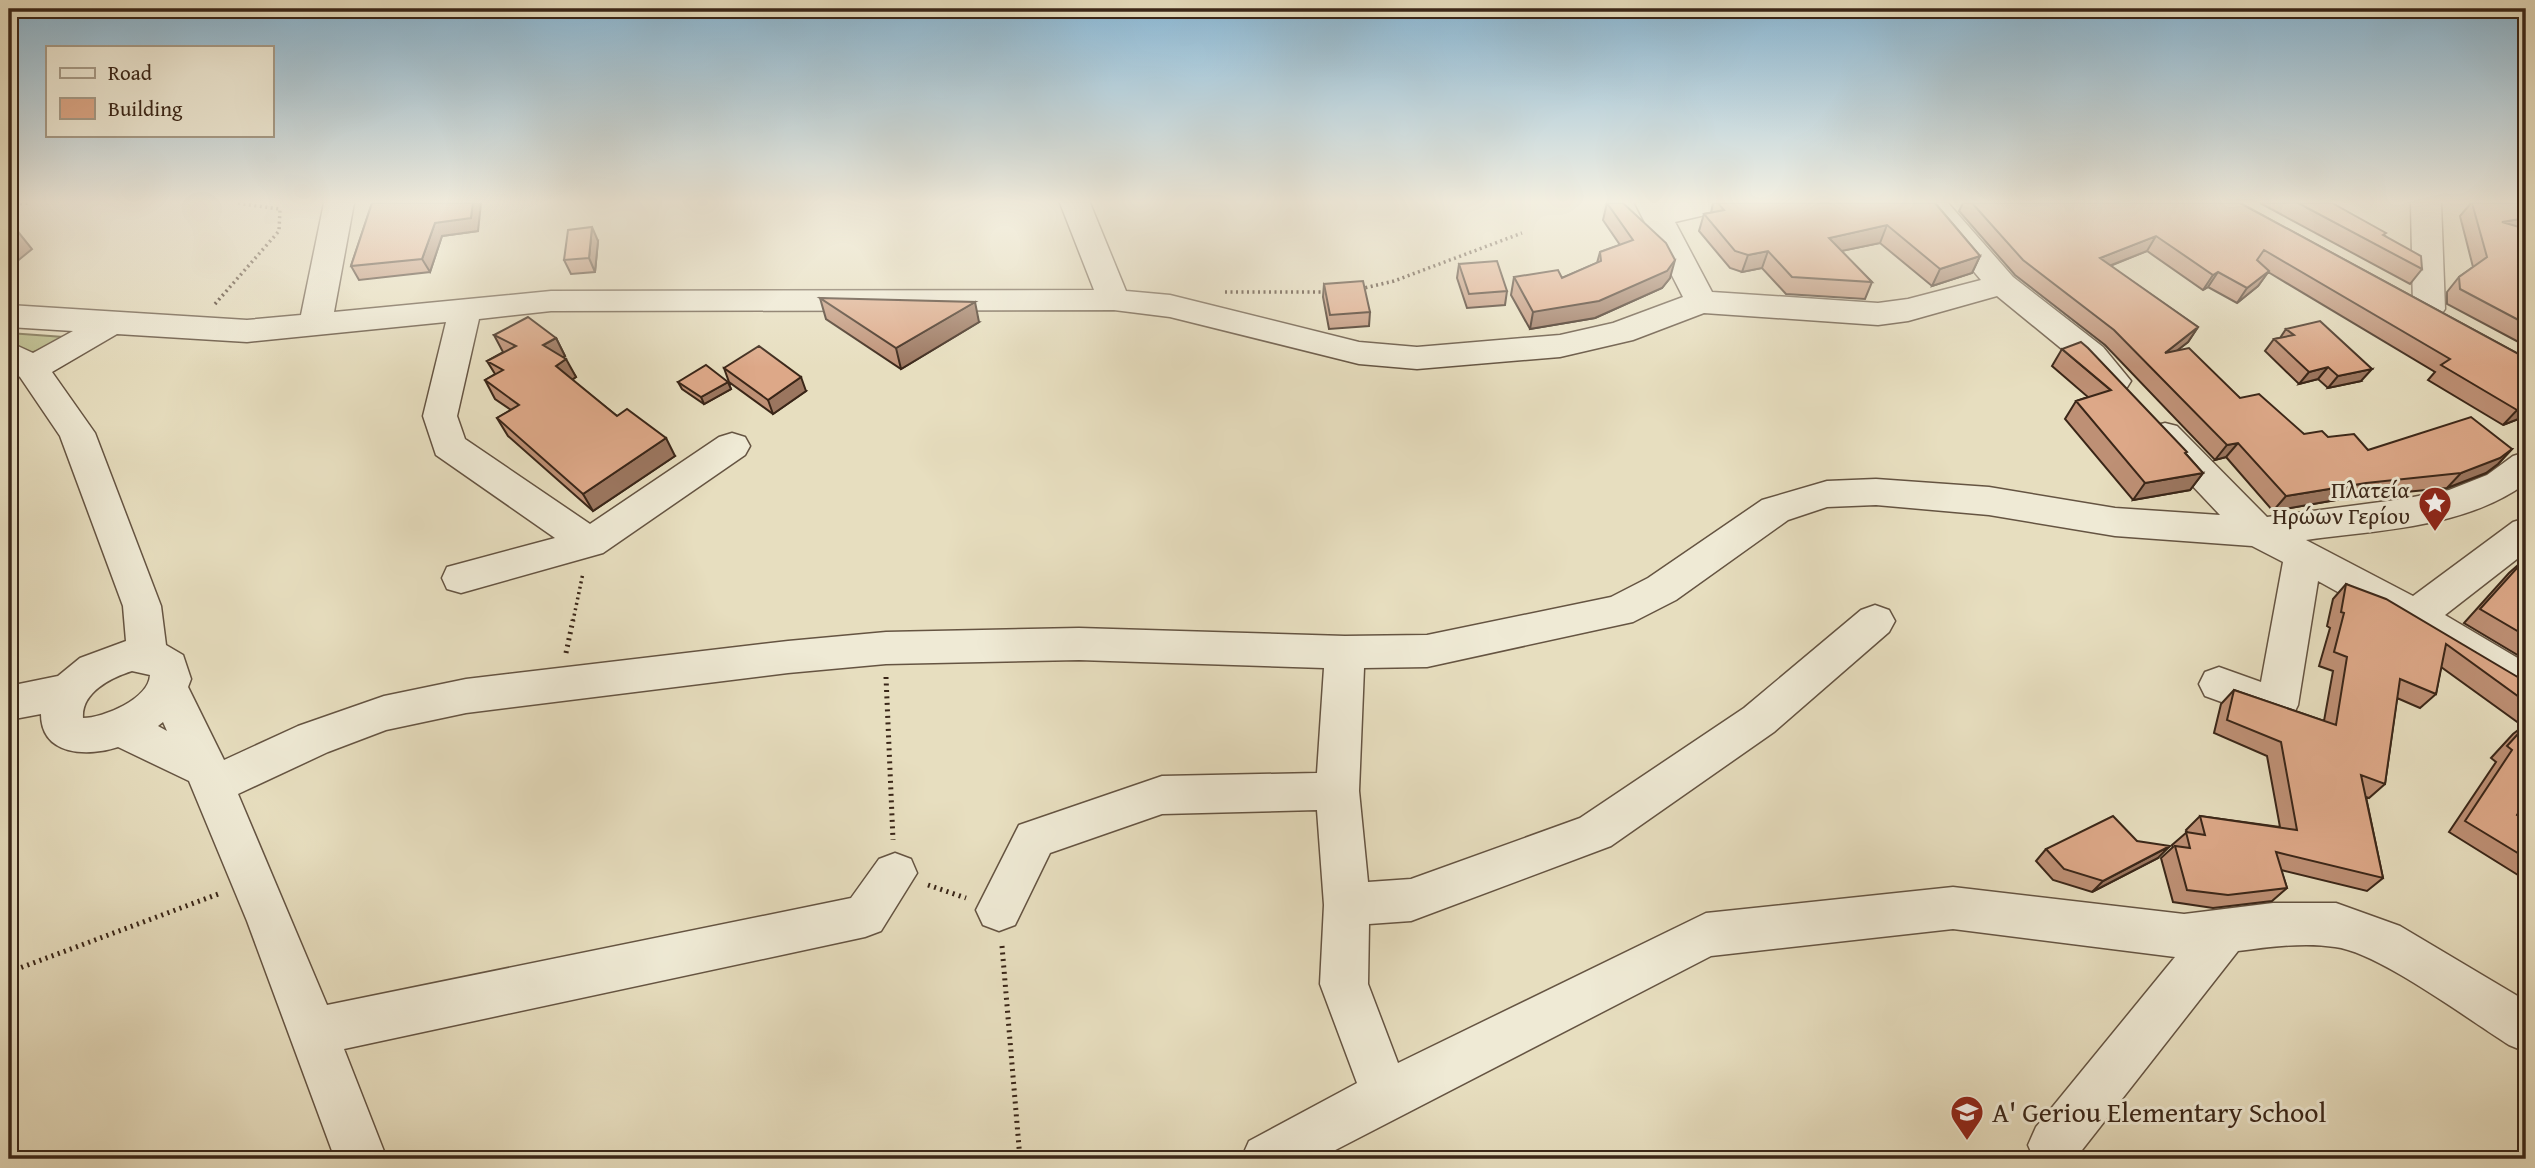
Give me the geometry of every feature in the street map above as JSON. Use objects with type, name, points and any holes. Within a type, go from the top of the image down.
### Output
[{"type":"street","points":[[316,323],[331,258]]},
{"type":"street","points":[[1097,258],[1114,300]]},
{"type":"street","points":[[1678,258],[1702,303]]},
{"type":"street","points":[[1979,258],[2002,284],[2091,355],[2259,532],[2422,610],[2526,683]]},
{"type":"street","points":[[2428,258],[2429,309]]},
{"type":"street","points":[[9,316],[247,331],[551,301],[1114,300],[1170,306],[1359,353],[1417,358],[1560,346],[1621,331],[1702,303],[1878,314],[1908,310],[2002,284]]},
{"type":"street","points":[[465,309],[440,416],[449,446],[590,543]]},
{"type":"street","points":[[111,323],[20,361],[77,433],[142,606],[158,672],[210,777],[254,880],[361,1159]]},
{"type":"street","points":[[461,578],[590,543],[732,446]]},
{"type":"street","points":[[122,729],[210,777],[384,713],[466,696],[886,649],[1079,644],[1345,652],[1427,651],[1619,611],[1662,589],[1776,510],[1828,494],[1875,492],[1989,501],[2115,522],[2259,532],[2403,513],[2455,502],[2500,484],[2526,465]]},
{"type":"street","points":[[2422,610],[2526,532]]},
{"type":"street","points":[[2219,684],[2277,705],[2303,554]]},
{"type":"street","points":[[142,606],[76,692],[65,728],[91,737],[122,729],[147,715],[158,672]]},
{"type":"street","points":[[1347,905],[1411,900],[1595,832],[1759,720],[1875,621]]},
{"type":"street","points":[[1345,652],[1337,791],[1347,905],[1344,984],[1385,1095]]},
{"type":"street","points":[[9,710],[76,692],[132,655],[158,672]]},
{"type":"street","points":[[9,703],[76,692]]},
{"type":"street","points":[[999,910],[1035,839],[1161,795],[1337,791]]},
{"type":"street","points":[[313,1032],[865,916],[895,873]]},
{"type":"street","points":[[1267,1159],[1385,1095],[1706,935],[1953,908],[2184,936],[2273,925],[2336,925],[2384,941],[2526,1028]]},
{"type":"street","points":[[2054,1144],[2225,931]]},
{"type":"path","points":[[188,328],[227,292],[256,258]]},
{"type":"path","points":[[1350,290],[1394,281],[1457,258]]},
{"type":"path","points":[[1170,306],[1214,293],[1248,288],[1288,295],[1336,292]]},
{"type":"path","points":[[559,685],[590,543]]},
{"type":"path","points":[[886,649],[895,873],[999,910],[1020,1159]]},
{"type":"path","points":[[9,972],[254,880]]},
{"type":"green space","points":[[9,333],[64,337],[43,349],[24,352],[9,345]]},
{"type":"building","points":[[354,258],[423,258],[422,259],[351,266]]},
{"type":"building","points":[[564,258],[589,258],[589,258],[564,260]]},
{"type":"building","points":[[1601,258],[1674,258],[1675,260],[1667,271],[1599,301],[1533,312],[1514,277],[1558,270],[1562,278],[1601,261]]},
{"type":"building","points":[[1774,258],[1848,258],[1872,282],[1792,277]]},
{"type":"building","points":[[1926,258],[1975,258],[1940,269]]},
{"type":"building","points":[[2021,258],[2101,258],[2198,327],[2165,353],[2189,348],[2240,398],[2259,394],[2304,434],[2322,431],[2328,437],[2354,434],[2368,450],[2471,417],[2512,449],[2500,458],[2461,473],[2366,483],[2286,496],[2238,443],[2227,445],[2114,330]]},
{"type":"building","points":[[2187,258],[2259,258],[2257,260],[2269,271],[2247,288],[2218,272],[2213,275]]},
{"type":"building","points":[[2277,258],[2341,258],[2526,358],[2526,407],[2517,410],[2441,365],[2450,359]]},
{"type":"building","points":[[2400,258],[2421,258],[2422,269]]},
{"type":"building","points":[[2486,258],[2526,258],[2526,324],[2460,289],[2459,277]]},
{"type":"building","points":[[1497,261],[1507,291],[1469,294],[1459,264]]},
{"type":"building","points":[[1363,281],[1370,312],[1330,315],[1324,284]]},
{"type":"building","points":[[820,298],[975,302],[896,348]]},
{"type":"building","points":[[528,317],[556,338],[543,345],[566,359],[556,366],[617,416],[627,409],[666,438],[583,494],[497,418],[519,405],[485,380],[503,370],[487,361],[516,346],[494,335]]},
{"type":"building","points":[[2320,321],[2372,369],[2338,376],[2328,367],[2309,372],[2274,339],[2294,335],[2286,329]]},
{"type":"building","points":[[2081,342],[2187,452],[2185,453],[2203,473],[2145,483],[2076,401],[2111,390],[2062,349]]},
{"type":"building","points":[[759,346],[801,377],[768,400],[724,368]]},
{"type":"building","points":[[706,365],[728,382],[701,397],[678,382]]},
{"type":"building","points":[[2526,558],[2526,636],[2480,609]]},
{"type":"building","points":[[2346,584],[2386,599],[2526,682],[2526,702],[2446,644],[2436,694],[2400,679],[2385,784],[2361,775],[2383,878],[2276,852],[2287,888],[2228,895],[2187,890],[2175,846],[2190,848],[2186,832],[2205,835],[2200,816],[2297,830],[2281,742],[2227,720],[2234,690],[2336,725],[2347,657],[2334,652],[2344,613],[2341,612]]},
{"type":"building","points":[[2526,725],[2526,801],[2517,815],[2526,821],[2526,858],[2465,821],[2512,750],[2507,746]]},
{"type":"building","points":[[2113,816],[2137,841],[2170,846],[2103,881],[2064,869],[2046,849]]},
{"type":"place","name":"Πλατεία Ηρώων Γερίου","points":[[2435,533]]},
{"type":"place","name":"A' Geriou Elementary School","points":[[1967,1142]]}]
